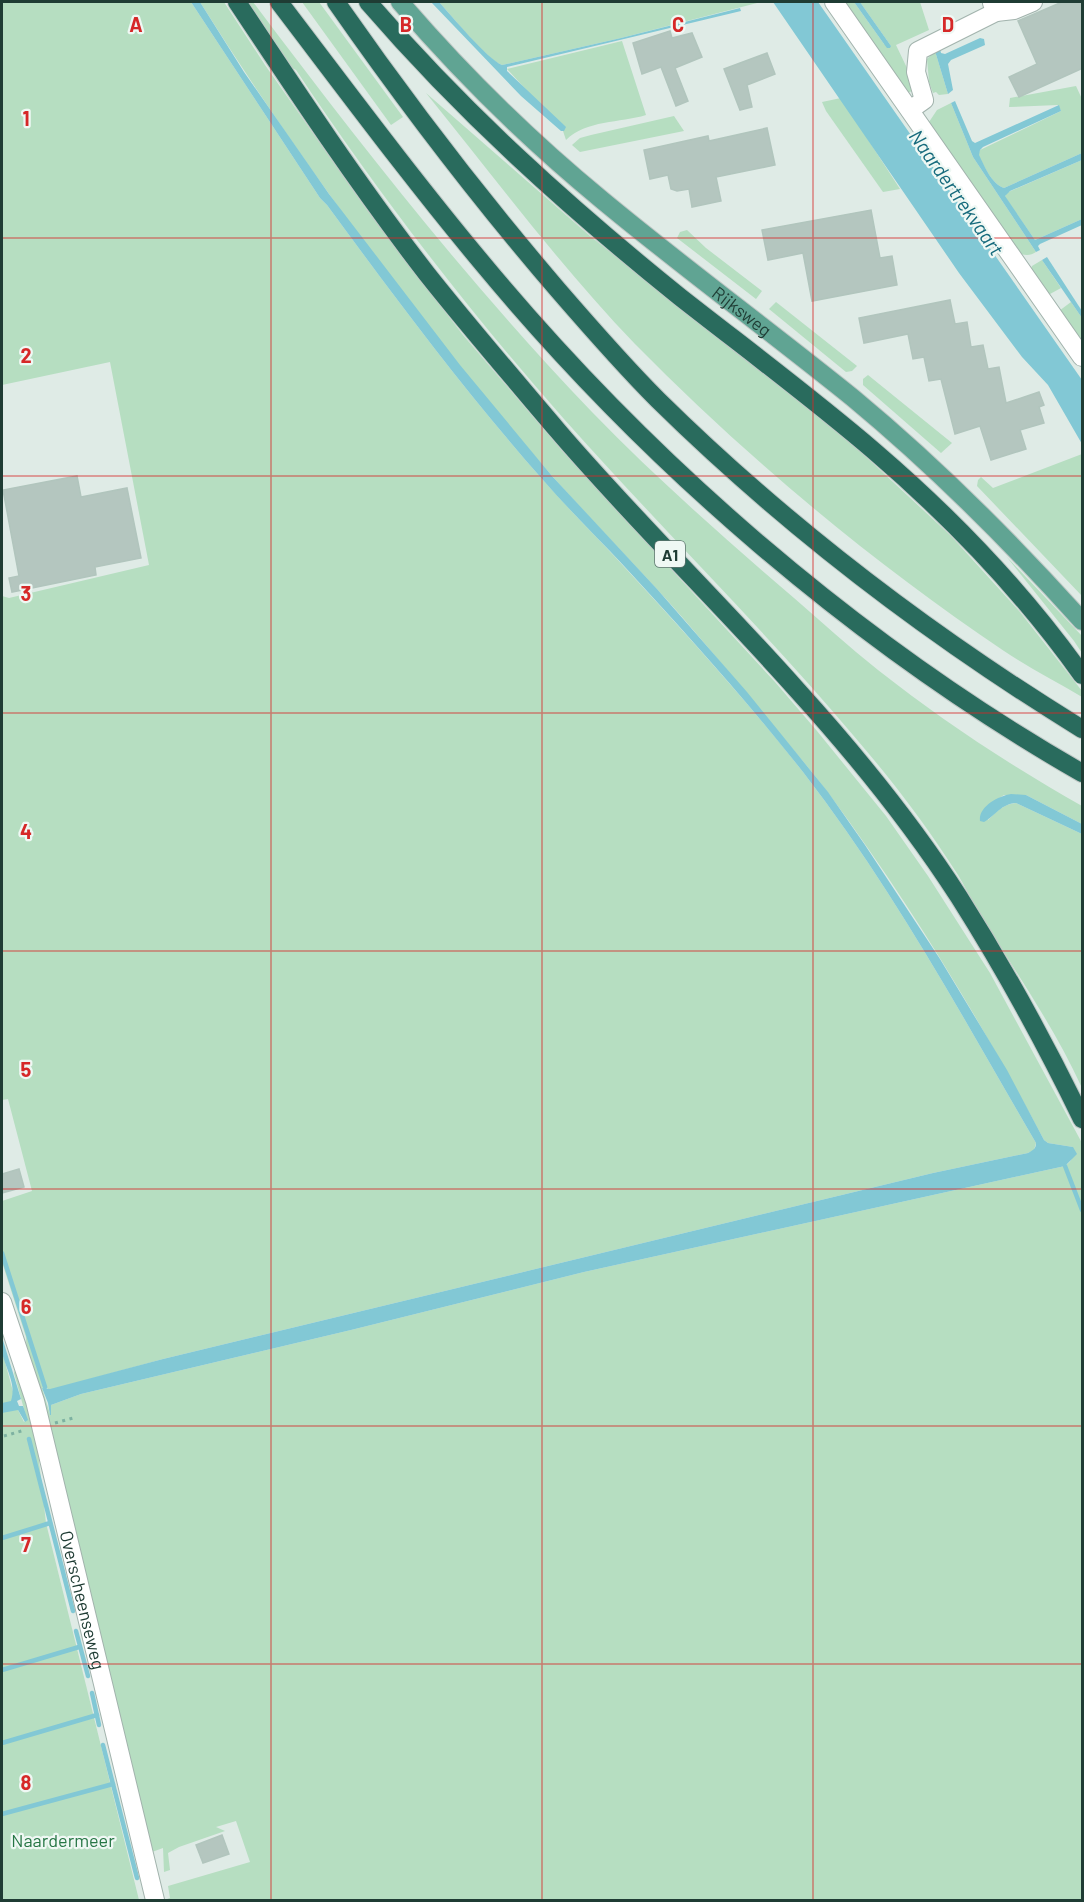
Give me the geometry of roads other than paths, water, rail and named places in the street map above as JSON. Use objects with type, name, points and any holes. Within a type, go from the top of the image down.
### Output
[{"type":"highway","name":"A1","points":[[237,2],[326,135],[439,288],[560,434],[798,690],[858,761],[910,829],[957,894],[999,963],[1083,1119]]},
{"type":"highway","points":[[279,2],[388,147],[484,266],[623,418],[776,557],[901,655],[968,702],[1083,773]]},
{"type":"highway","points":[[336,2],[424,123],[514,239],[656,398],[758,494],[898,606],[984,668],[1083,729]]},
{"type":"highway","points":[[368,2],[451,94],[512,153],[665,284],[866,445],[954,525],[1016,591],[1083,675]]},
{"type":"main road","name":"Rijksweg","points":[[400,2],[465,72],[545,150],[601,199],[854,399],[915,452],[1024,558],[1083,621]]},
{"type":"street","points":[[834,2],[1083,357]]},
{"type":"street","points":[[910,110],[924,100],[916,72],[918,51],[994,7],[1014,10],[1033,2]]},
{"type":"street","name":"Overscheenseweg","points":[[2,1302],[35,1401],[155,1900]]},
{"type":"water","points":[[191,2],[200,2],[244,72],[329,194],[460,365],[552,476],[657,589],[747,692],[828,792],[940,959],[1007,1070],[1044,1140],[1048,1143],[1073,1147],[1077,1154],[1065,1166],[584,1272],[81,1394],[51,1405],[50,1415],[42,1388],[50,1389],[163,1359],[933,1173],[1028,1153],[1036,1145],[925,953],[836,816],[738,693],[553,491],[459,380],[320,198]]},
{"type":"water","points":[[431,2],[439,2],[479,46],[502,65],[740,8],[741,11],[507,67],[507,71],[566,127],[564,131],[561,131],[521,96]]},
{"type":"water","points":[[773,2],[818,2],[1082,380],[1082,444],[1048,385],[1022,357],[959,273]]},
{"type":"water","points":[[854,2],[860,2],[891,46],[890,48],[887,48]]},
{"type":"water","points":[[980,38],[984,39],[985,45],[951,60],[948,64],[953,90],[948,94],[935,51],[940,49],[941,53],[945,54]]},
{"type":"water","points":[[955,101],[972,141],[975,143],[1059,105],[1061,111],[983,147],[979,155],[992,179],[1004,188],[1082,153],[1082,160],[1010,191],[1005,196],[1035,240],[1082,219],[1082,225],[1040,244],[1038,246],[1040,250],[1036,252],[973,157],[951,103]]},
{"type":"water","points":[[1047,257],[1082,311],[1082,318],[1042,260]]},
{"type":"water","points":[[1011,794],[1026,795],[1082,824],[1082,834],[1016,803],[1002,808],[984,822],[980,821],[982,811],[990,803]]},
{"type":"water","points":[[2,1337],[21,1399],[17,1401],[19,1406],[23,1406],[28,1420],[25,1422],[18,1410],[2,1413],[2,1403],[11,1401],[13,1388],[2,1352]]},
{"type":"waterway","points":[[1065,1166],[1082,1210]]},
{"type":"waterway","points":[[2,1253],[45,1387]]},
{"type":"waterway","points":[[29,1439],[73,1611]]},
{"type":"waterway","points":[[2,1538],[50,1523]]},
{"type":"waterway","points":[[76,1631],[88,1676]]},
{"type":"waterway","points":[[2,1670],[79,1647]]},
{"type":"waterway","points":[[92,1693],[99,1725]]},
{"type":"waterway","points":[[2,1743],[97,1715]]},
{"type":"waterway","points":[[103,1745],[137,1878]]},
{"type":"waterway","points":[[2,1814],[113,1784]]},
{"type":"water label","name":"Naardertrekvaart","points":[[957,192]]},
{"type":"park label","name":"Naardermeer","points":[[63,1840]]}]
